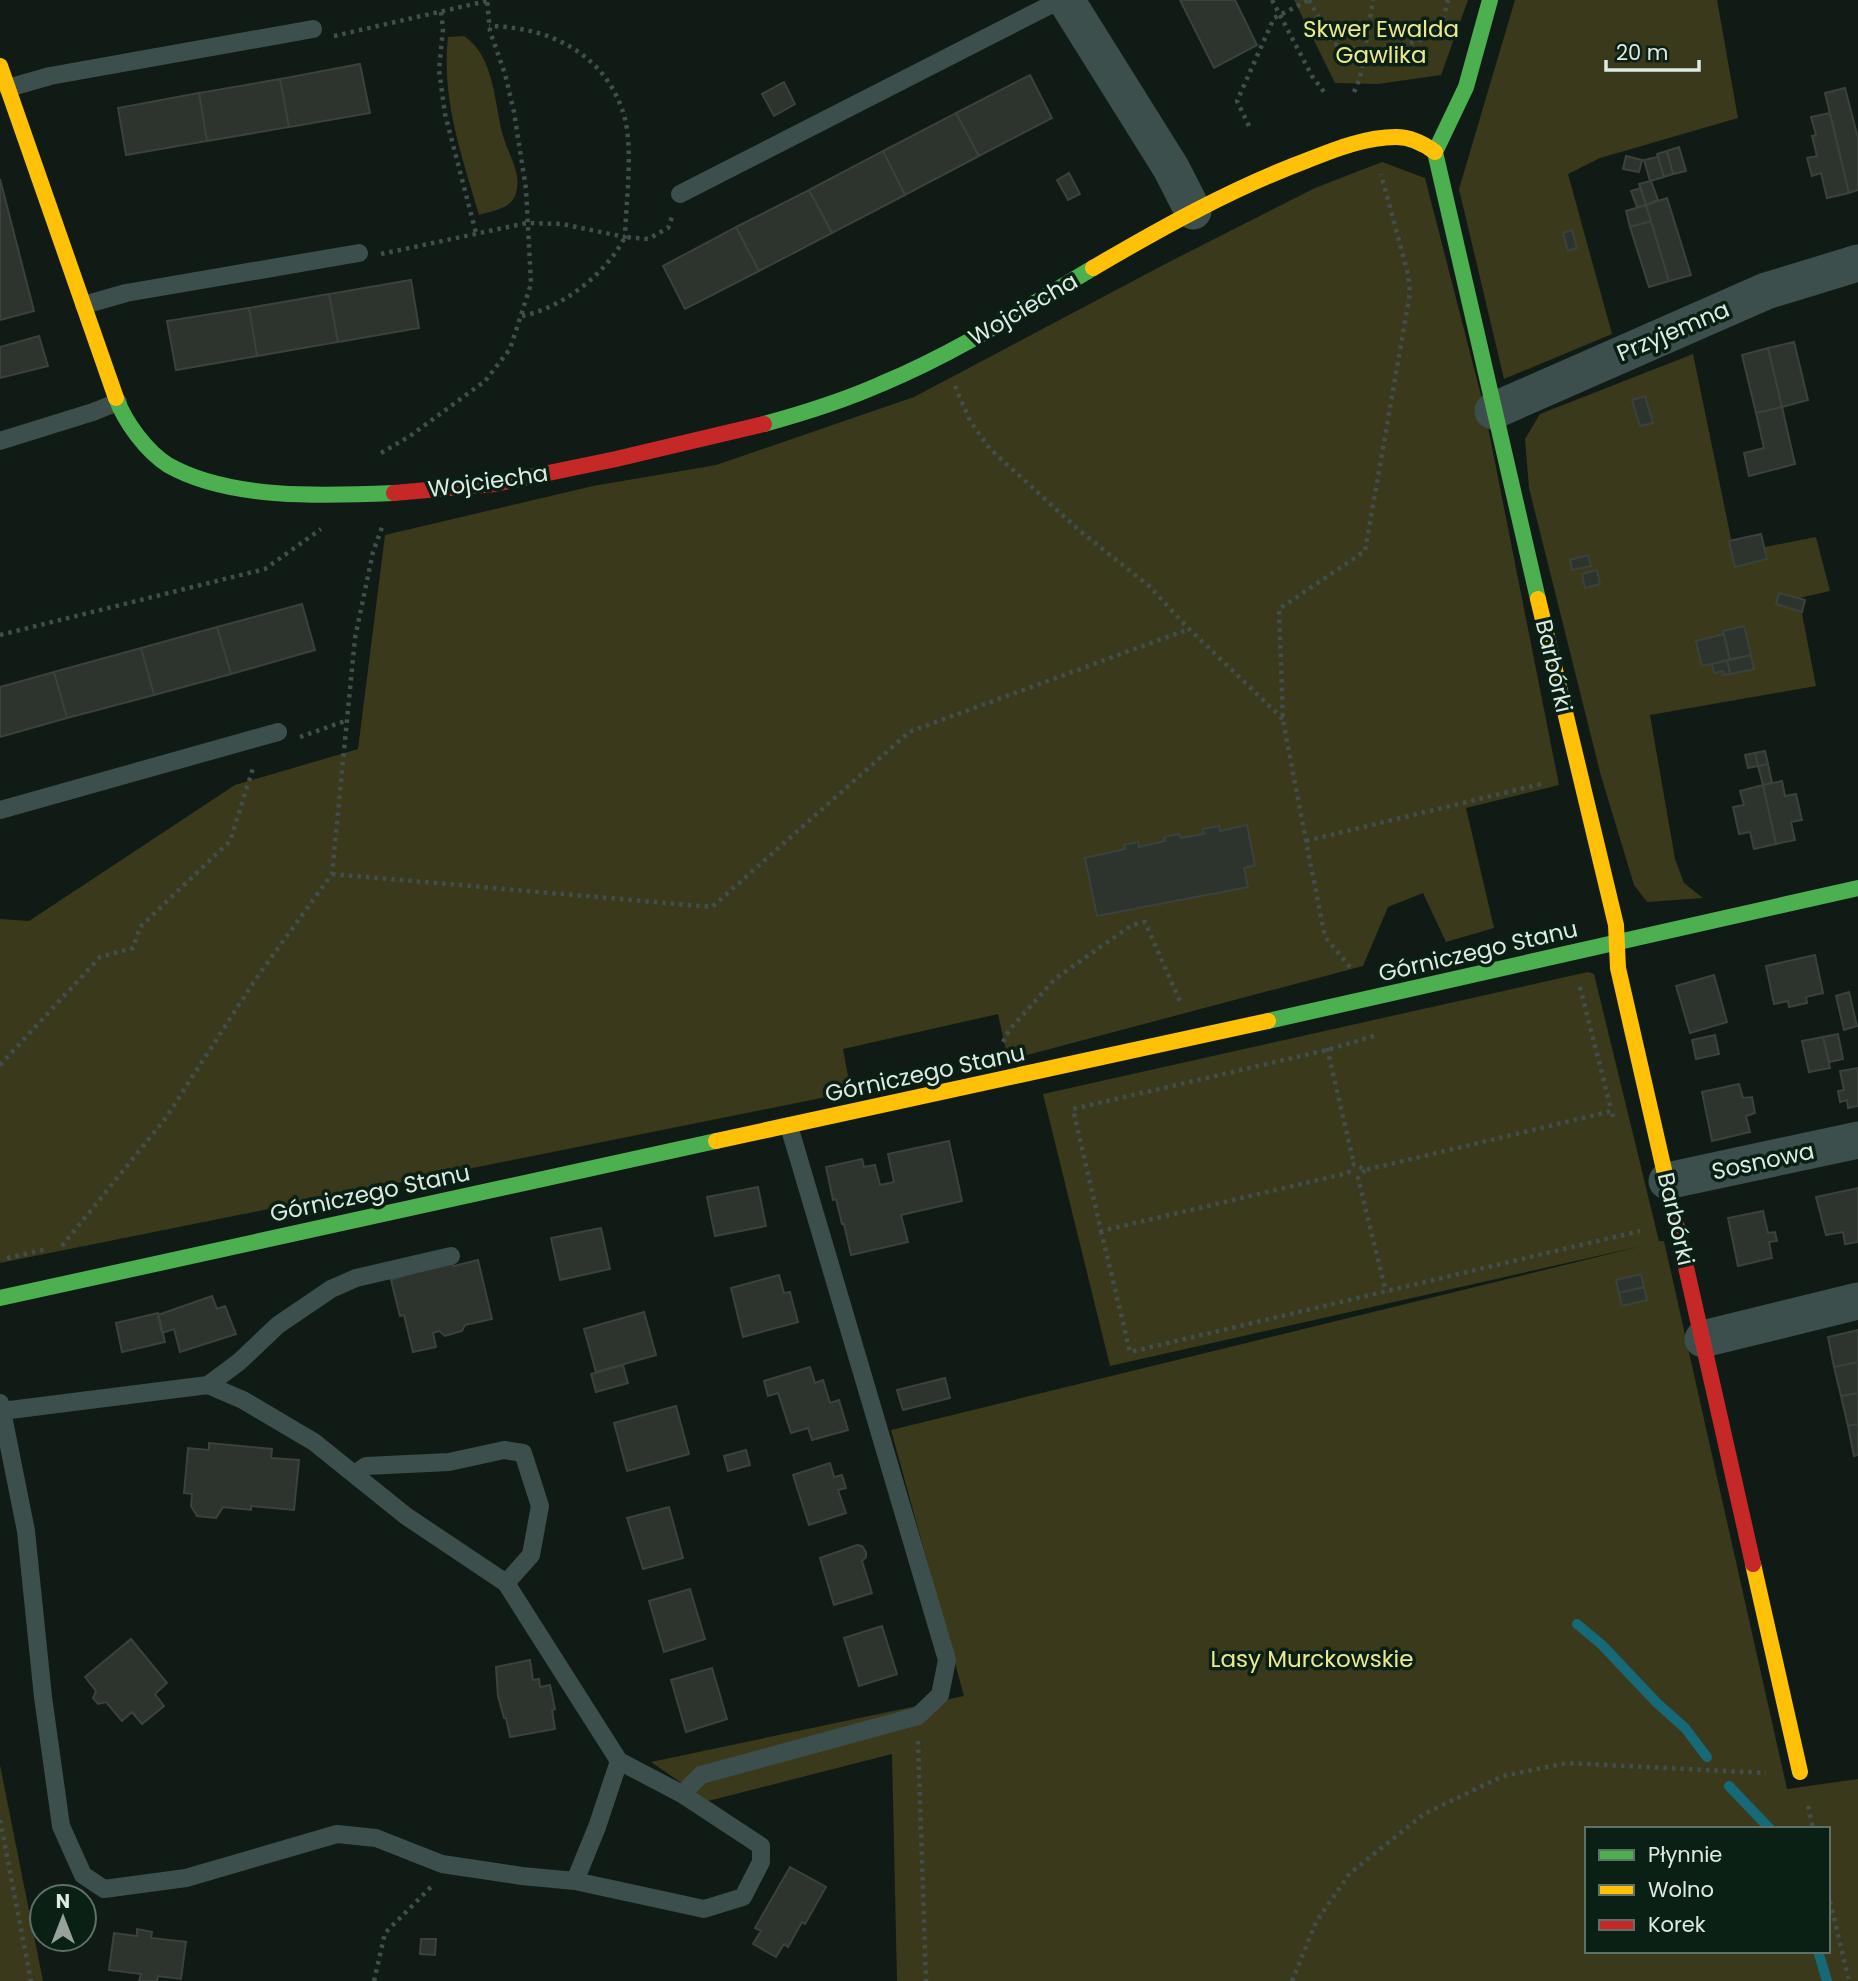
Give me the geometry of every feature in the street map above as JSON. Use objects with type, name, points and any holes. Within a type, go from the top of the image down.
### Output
[{"type":"street","points":[[1066,0],[1171,168],[1193,211]]},
{"type":"street","points":[[1435,152],[1466,87],[1490,0]]},
{"type":"street","name":"Wojciecha","points":[[0,66],[118,402],[131,426],[147,446],[168,465],[210,483],[242,489],[336,494],[495,484],[717,437],[818,409],[911,372],[973,340],[1193,211],[1277,172],[1371,140],[1401,137],[1413,139],[1435,152]]},
{"type":"street","name":"Barbórki","points":[[1435,152],[1493,411],[1616,925],[1618,968],[1800,1772]]},
{"type":"street","name":"Przyjemna","points":[[1493,411],[1766,291],[1858,263]]},
{"type":"street","name":"Górniczego Stanu","points":[[0,1298],[1367,999],[1858,888]]},
{"type":"street","name":"Sosnowa","points":[[1667,1181],[1858,1140]]},
{"type":"street","points":[[1703,1339],[1858,1301]]},
{"type":"lane","points":[[680,194],[1060,0]]},
{"type":"lane","points":[[8,88],[50,76],[313,29]]},
{"type":"lane","points":[[84,305],[126,293],[359,253]]},
{"type":"lane","points":[[0,441],[118,402]]},
{"type":"lane","points":[[0,810],[278,733]]},
{"type":"lane","points":[[682,1794],[701,1775],[918,1716],[940,1695],[947,1660],[789,1126]]},
{"type":"lane","points":[[208,1385],[239,1362],[278,1325],[331,1289],[356,1278],[451,1256]]},
{"type":"lane","points":[[208,1385],[243,1400],[314,1441],[406,1516],[506,1583],[619,1761],[682,1794],[761,1846],[761,1862],[743,1897],[705,1909],[575,1881],[522,1877],[442,1864],[376,1838],[337,1834],[186,1878],[104,1889],[83,1875],[61,1826],[43,1698],[26,1531],[1,1407],[208,1385]]},
{"type":"lane","points":[[355,1474],[366,1466],[449,1462],[504,1450],[523,1453],[540,1506],[531,1555],[506,1583]]},
{"type":"lane","points":[[575,1881],[619,1761]]},
{"type":"path","points":[[313,29],[325,37],[487,0],[489,26],[514,112],[526,188],[531,284],[510,349],[485,381],[410,436],[381,453]]},
{"type":"path","points":[[1272,0],[1312,76],[1324,92]]},
{"type":"path","points":[[1249,126],[1237,101],[1274,18],[1309,0],[1333,43],[1347,49],[1364,48],[1409,43],[1430,35],[1442,23],[1448,0]]},
{"type":"path","points":[[1354,92],[1360,78],[1373,0]]},
{"type":"path","points":[[441,12],[443,29],[439,70],[445,114],[476,233]]},
{"type":"path","points":[[489,26],[545,33],[573,47],[599,70],[618,100],[626,121],[628,190],[625,237],[613,255],[586,284],[544,309],[522,316]]},
{"type":"path","points":[[1367,999],[1361,981],[1325,937],[1283,719],[1279,610],[1365,551],[1410,293],[1408,274],[1380,169]]},
{"type":"path","points":[[359,253],[370,257],[527,223],[562,224],[648,239],[668,229],[680,194]]},
{"type":"path","points":[[954,385],[970,421],[990,449],[1080,531],[1149,586],[1189,629],[1283,719]]},
{"type":"path","points":[[0,635],[265,569],[329,523]]},
{"type":"path","points":[[62,1246],[165,1119],[257,977],[332,874],[355,638],[373,552],[383,526]]},
{"type":"path","points":[[332,874],[712,907],[909,733],[1189,629]]},
{"type":"path","points":[[296,739],[345,720]]},
{"type":"path","points":[[0,1065],[100,957],[133,948],[140,927],[230,841],[258,752]]},
{"type":"path","points":[[1306,842],[1552,782],[1578,769]]},
{"type":"path","points":[[1000,1049],[1009,1030],[1056,978],[1132,925],[1145,922],[1183,1008]]},
{"type":"path","points":[[1569,990],[1581,987],[1615,1125]]},
{"type":"path","points":[[1375,1036],[1327,1050],[1073,1109],[1130,1352],[1640,1232],[1637,1219]]},
{"type":"path","points":[[1324,1041],[1354,1164],[1348,1173]]},
{"type":"path","points":[[1358,1178],[1365,1170],[1612,1111]]},
{"type":"path","points":[[1354,1164],[1365,1170]]},
{"type":"path","points":[[1101,1231],[1348,1173],[1358,1178],[1386,1292]]},
{"type":"path","points":[[918,1716],[926,1981]]},
{"type":"path","points":[[1292,1981],[1316,1922],[1350,1873],[1424,1814],[1503,1776],[1567,1763],[1630,1764],[1747,1774],[1800,1772]]},
{"type":"path","points":[[0,1820],[31,1981]]},
{"type":"path","points":[[374,1981],[385,1933],[455,1864]]},
{"type":"path","points":[[1830,1901],[1849,1981]]},
{"type":"green space","name":"Skwer Ewalda Gawlika","points":[[1294,0],[1468,0],[1441,75],[1378,84],[1335,83]]},
{"type":"green space","points":[[1515,0],[1717,0],[1738,118],[1600,158],[1568,174],[1612,334],[1504,379],[1459,189]]},
{"type":"green space","points":[[464,36],[482,56],[488,69],[504,139],[518,181],[515,196],[509,204],[479,215],[454,127],[448,83],[448,37]]},
{"type":"green space","points":[[1382,162],[1425,178],[1484,407],[1559,785],[1466,808],[1494,928],[1446,942],[1423,893],[1388,907],[1363,966],[1008,1060],[998,1014],[843,1049],[851,1092],[0,1263],[0,919],[29,921],[235,785],[358,749],[385,535],[593,486],[716,465],[914,397],[1315,188]]},
{"type":"green space","points":[[1693,354],[1734,553],[1816,537],[1830,591],[1799,598],[1816,686],[1650,715],[1675,859],[1684,883],[1703,898],[1647,902],[1634,885],[1601,776],[1529,488],[1525,439],[1540,414]]},
{"type":"green space","name":"Lasy Murckowskie","points":[[1588,972],[1594,974],[1659,1241],[1664,1241],[1787,1789],[1858,1779],[1858,1981],[897,1981],[892,1754],[708,1801],[651,1762],[964,1696],[891,1430],[1642,1246],[1110,1366],[1043,1094]]},
{"type":"green space","points":[[0,1765],[28,1906],[28,1953],[37,1953],[43,1981],[0,1981]]},
{"type":"building","points":[[1180,0],[1235,0],[1257,45],[1214,68]]},
{"type":"building","points":[[360,64],[370,113],[289,127],[280,79]]},
{"type":"building","points":[[1030,75],[1052,118],[979,156],[956,113]]},
{"type":"building","points":[[280,79],[289,127],[207,141],[199,93]]},
{"type":"building","points":[[784,82],[795,104],[774,116],[762,94]]},
{"type":"building","points":[[1845,88],[1858,138],[1858,190],[1849,193],[1825,93]]},
{"type":"building","points":[[199,93],[207,141],[126,155],[118,108]]},
{"type":"building","points":[[956,113],[979,156],[905,195],[883,151]]},
{"type":"building","points":[[1830,113],[1849,193],[1827,198],[1821,173],[1812,176],[1807,158],[1817,156],[1812,136],[1816,135],[1811,117]]},
{"type":"building","points":[[1679,147],[1686,171],[1673,174],[1667,151]]},
{"type":"building","points":[[883,151],[905,195],[832,233],[809,190]]},
{"type":"building","points":[[1667,151],[1673,174],[1664,177],[1657,154]]},
{"type":"building","points":[[1626,156],[1642,160],[1639,172],[1623,169]]},
{"type":"building","points":[[1658,157],[1664,177],[1650,181],[1644,160]]},
{"type":"building","points":[[1069,173],[1080,194],[1068,200],[1057,180]]},
{"type":"building","points":[[0,179],[34,311],[0,320]]},
{"type":"building","points":[[1651,181],[1658,200],[1646,205],[1639,184]]},
{"type":"building","points":[[1641,188],[1646,205],[1637,207],[1631,191]]},
{"type":"building","points":[[809,190],[832,233],[759,271],[736,227]]},
{"type":"building","points":[[1667,198],[1691,275],[1669,281],[1646,205]]},
{"type":"building","points":[[1646,205],[1651,221],[1630,227],[1626,211]]},
{"type":"building","points":[[1651,221],[1669,281],[1649,287],[1630,227]]},
{"type":"building","points":[[736,227],[759,271],[685,309],[663,266]]},
{"type":"building","points":[[1572,230],[1577,248],[1568,251],[1563,233]]},
{"type":"building","points":[[411,280],[419,328],[338,342],[329,294]]},
{"type":"building","points":[[329,294],[338,342],[257,356],[249,308]]},
{"type":"building","points":[[249,308],[257,356],[176,370],[167,321]]},
{"type":"building","points":[[39,336],[48,366],[0,378],[0,347]]},
{"type":"building","points":[[1794,342],[1808,400],[1782,407],[1768,348]]},
{"type":"building","points":[[1768,348],[1782,407],[1756,413],[1742,355]]},
{"type":"building","points":[[1645,396],[1653,423],[1640,426],[1632,400]]},
{"type":"building","points":[[1782,407],[1795,464],[1749,476],[1744,453],[1764,448],[1756,413]]},
{"type":"building","points":[[1761,534],[1767,559],[1735,567],[1729,541]]},
{"type":"building","points":[[1588,555],[1591,566],[1572,570],[1570,560]]},
{"type":"building","points":[[1597,570],[1600,584],[1585,588],[1582,574]]},
{"type":"building","points":[[1779,593],[1805,600],[1802,612],[1776,604]]},
{"type":"building","points":[[302,604],[315,650],[231,674],[217,627]]},
{"type":"building","points":[[1744,626],[1751,655],[1730,660],[1723,631]]},
{"type":"building","points":[[217,627],[231,674],[154,695],[141,648]]},
{"type":"building","points":[[1724,634],[1730,660],[1702,666],[1696,641]]},
{"type":"building","points":[[141,648],[154,695],[67,718],[54,672]]},
{"type":"building","points":[[1751,655],[1754,669],[1730,674],[1727,660]]},
{"type":"building","points":[[1727,660],[1730,674],[1724,675],[1723,671],[1714,673],[1712,664]]},
{"type":"building","points":[[54,672],[67,718],[0,737],[0,687]]},
{"type":"building","points":[[1765,751],[1768,764],[1758,766],[1755,753]]},
{"type":"building","points":[[1755,753],[1758,766],[1748,768],[1745,755]]},
{"type":"building","points":[[1768,764],[1772,783],[1763,785],[1758,766]]},
{"type":"building","points":[[1782,781],[1785,796],[1796,794],[1802,820],[1791,822],[1795,840],[1776,844],[1763,785]]},
{"type":"building","points":[[1763,785],[1776,844],[1754,849],[1750,832],[1739,834],[1733,807],[1744,805],[1740,791]]},
{"type":"building","points":[[1247,825],[1255,865],[1244,868],[1248,887],[1097,916],[1085,858],[1125,849],[1124,845],[1138,842],[1139,847],[1165,841],[1164,837],[1179,834],[1181,838],[1204,834],[1203,829],[1219,826],[1220,831]]},
{"type":"building","points":[[1815,955],[1823,993],[1806,997],[1807,1003],[1789,1007],[1788,1001],[1774,1004],[1766,966]]},
{"type":"building","points":[[1714,975],[1727,1022],[1690,1033],[1676,986]]},
{"type":"building","points":[[1849,992],[1857,1026],[1844,1030],[1836,996]]},
{"type":"building","points":[[1838,1034],[1843,1059],[1829,1062],[1823,1037]]},
{"type":"building","points":[[1715,1035],[1719,1054],[1696,1059],[1692,1040]]},
{"type":"building","points":[[1823,1037],[1830,1068],[1809,1072],[1802,1041]]},
{"type":"building","points":[[1858,1068],[1858,1106],[1848,1108],[1847,1100],[1840,1102],[1838,1091],[1844,1090],[1840,1071]]},
{"type":"building","points":[[1739,1084],[1743,1098],[1752,1097],[1755,1113],[1746,1116],[1750,1132],[1712,1141],[1702,1092]]},
{"type":"building","points":[[949,1141],[962,1201],[901,1215],[908,1242],[851,1255],[836,1199],[833,1200],[826,1167],[862,1159],[864,1167],[875,1165],[880,1185],[894,1182],[888,1154]]},
{"type":"building","points":[[758,1187],[766,1226],[715,1236],[707,1197]]},
{"type":"building","points":[[1858,1188],[1858,1242],[1845,1244],[1843,1232],[1826,1235],[1816,1197]]},
{"type":"building","points":[[1763,1211],[1768,1233],[1775,1232],[1777,1241],[1769,1242],[1772,1258],[1738,1266],[1728,1218]]},
{"type":"building","points":[[601,1228],[610,1269],[560,1280],[551,1238]]},
{"type":"building","points":[[478,1260],[492,1319],[465,1325],[462,1331],[445,1336],[439,1331],[433,1333],[436,1347],[413,1352],[404,1315],[400,1316],[391,1280],[448,1261],[454,1266]]},
{"type":"building","points":[[1641,1274],[1644,1287],[1619,1293],[1616,1280]]},
{"type":"building","points":[[779,1275],[784,1293],[790,1292],[798,1322],[743,1337],[731,1288]]},
{"type":"building","points":[[1644,1287],[1647,1300],[1622,1306],[1619,1293]]},
{"type":"building","points":[[212,1296],[217,1309],[225,1306],[236,1334],[180,1352],[174,1329],[162,1333],[158,1315]]},
{"type":"building","points":[[644,1312],[656,1355],[596,1372],[584,1329]]},
{"type":"building","points":[[158,1313],[165,1342],[122,1352],[116,1323]]},
{"type":"building","points":[[1858,1330],[1858,1362],[1834,1367],[1828,1337]]},
{"type":"building","points":[[1858,1362],[1858,1393],[1841,1396],[1834,1367]]},
{"type":"building","points":[[623,1365],[628,1383],[596,1392],[591,1374]]},
{"type":"building","points":[[810,1367],[815,1383],[823,1380],[830,1403],[839,1400],[848,1430],[812,1440],[808,1428],[791,1433],[778,1393],[768,1396],[764,1381]]},
{"type":"building","points":[[945,1378],[950,1398],[903,1410],[897,1390]]},
{"type":"building","points":[[1858,1393],[1858,1424],[1848,1426],[1841,1396]]},
{"type":"building","points":[[676,1406],[689,1454],[627,1471],[614,1423]]},
{"type":"building","points":[[1858,1424],[1858,1455],[1854,1456],[1848,1426]]},
{"type":"building","points":[[209,1443],[272,1449],[271,1458],[299,1460],[294,1510],[251,1506],[251,1510],[223,1507],[216,1518],[197,1516],[191,1506],[192,1494],[184,1493],[188,1448],[209,1450]]},
{"type":"building","points":[[746,1450],[750,1465],[728,1471],[724,1456]]},
{"type":"building","points":[[830,1463],[834,1477],[842,1475],[846,1488],[838,1490],[846,1513],[809,1525],[793,1475]]},
{"type":"building","points":[[669,1507],[683,1558],[643,1569],[627,1518]]},
{"type":"building","points":[[857,1545],[862,1546],[866,1552],[862,1561],[872,1593],[834,1605],[820,1558]]},
{"type":"building","points":[[690,1589],[705,1639],[664,1652],[649,1601]]},
{"type":"building","points":[[882,1626],[897,1674],[859,1686],[844,1638]]},
{"type":"building","points":[[131,1639],[167,1683],[155,1694],[164,1706],[142,1724],[132,1712],[122,1721],[106,1702],[98,1704],[93,1698],[96,1691],[85,1677]]},
{"type":"building","points":[[530,1660],[533,1680],[539,1679],[540,1687],[550,1685],[555,1709],[552,1710],[555,1729],[510,1737],[498,1696],[496,1667]]},
{"type":"building","points":[[712,1668],[727,1719],[686,1732],[671,1680]]},
{"type":"building","points":[[790,1867],[826,1887],[805,1924],[802,1922],[788,1947],[784,1944],[776,1957],[753,1944],[761,1931],[755,1928]]},
{"type":"building","points":[[137,1929],[152,1932],[151,1938],[186,1942],[181,1979],[158,1976],[157,1981],[139,1981],[141,1974],[109,1970],[114,1933],[137,1936]]},
{"type":"building","points":[[421,1939],[436,1939],[435,1955],[420,1954]]},
{"type":"waterway","points":[[1577,1624],[1602,1645],[1657,1703],[1685,1728],[1707,1757]]},
{"type":"waterway","points":[[1729,1786],[1768,1827]]},
{"type":"waterway","points":[[1819,1953],[1827,1981]]},
{"type":"traffic: fast","points":[[1490,0],[1466,87],[1435,152],[1538,599]]},
{"type":"traffic: fast","points":[[764,424],[838,401],[909,372],[989,330],[1093,268]]},
{"type":"traffic: fast","points":[[116,398],[144,444],[168,465],[192,476],[219,485],[278,493],[394,493]]},
{"type":"traffic: fast","points":[[1268,1021],[1858,888]]},
{"type":"traffic: fast","points":[[0,1298],[716,1141]]},
{"type":"traffic: slow","points":[[0,66],[116,398]]},
{"type":"traffic: slow","points":[[1093,268],[1225,196],[1340,148],[1362,141],[1396,137],[1417,141],[1435,152]]},
{"type":"traffic: slow","points":[[1538,599],[1616,925],[1618,968],[1667,1183]]},
{"type":"traffic: slow","points":[[716,1141],[1268,1021]]},
{"type":"traffic: slow","points":[[1753,1564],[1800,1772]]},
{"type":"traffic: jam","points":[[394,493],[495,484],[764,424]]},
{"type":"traffic: jam","points":[[1667,1183],[1753,1564]]}]
